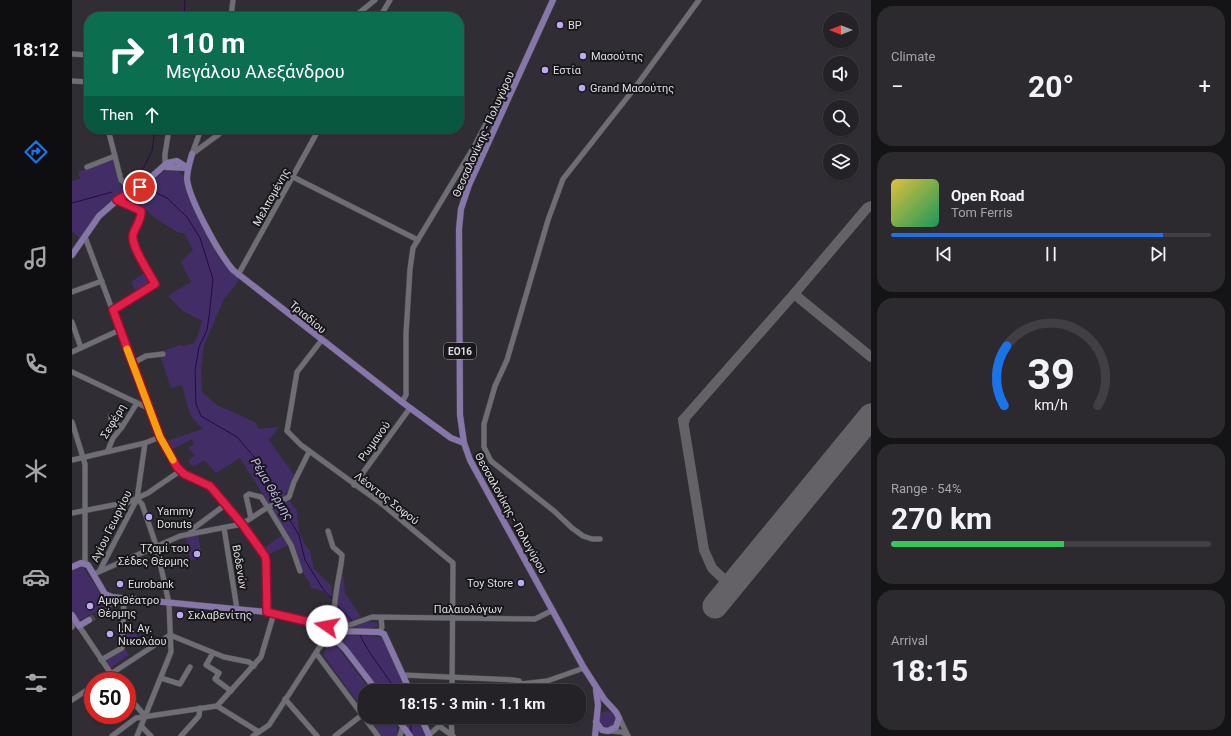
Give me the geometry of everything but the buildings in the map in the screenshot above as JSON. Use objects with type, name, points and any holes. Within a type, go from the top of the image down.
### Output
[{"type":"main road","name":"Θεσσαλονίκης - Πολυγύρου","points":[[553,0],[466,194],[460,218],[459,409],[464,443],[470,460],[584,668],[604,699],[616,712]]},
{"type":"main road","name":"Τριαδίου","points":[[192,154],[187,176],[192,196],[221,253],[238,275],[321,341],[410,408],[451,438],[464,443]]},
{"type":"main road","points":[[158,170],[176,164],[192,154]]},
{"type":"main road","points":[[72,256],[103,212],[117,200],[140,187],[165,164],[176,164],[188,168]]},
{"type":"main road","points":[[176,164],[187,176]]},
{"type":"main road","points":[[72,567],[80,563],[85,563],[94,574],[104,593],[124,600],[267,612],[315,624],[330,631],[380,632],[387,638],[407,684]]},
{"type":"main road","points":[[108,607],[112,597]]},
{"type":"main road","points":[[74,622],[89,620]]},
{"type":"main road","points":[[330,631],[372,684]]},
{"type":"main road","name":"Θεσσαλονίκης - Πολυγύρου","points":[[593,680],[597,695],[595,736]]},
{"type":"main road","points":[[600,736],[609,731],[618,724],[616,712],[608,708],[602,709],[596,719],[602,730],[609,731]]},
{"type":"main road","points":[[401,724],[410,736]]},
{"type":"main road","points":[[424,724],[429,736]]},
{"type":"street","points":[[232,12],[233,0]]},
{"type":"street","points":[[360,12],[375,0]]},
{"type":"street","points":[[383,12],[390,0]]},
{"type":"street","points":[[600,540],[592,540],[572,528],[554,511],[491,462],[484,447],[484,424],[495,386],[507,360],[548,220],[563,179],[634,89],[699,0]]},
{"type":"street","points":[[72,54],[84,55]]},
{"type":"street","points":[[72,81],[84,82]]},
{"type":"street","points":[[402,402],[406,395],[406,334],[410,269],[413,248],[475,145],[492,112],[502,114]]},
{"type":"street","points":[[109,134],[123,182],[140,187]]},
{"type":"street","points":[[165,164],[168,134]]},
{"type":"street","points":[[192,154],[199,134]]},
{"type":"street","points":[[192,154],[219,134]]},
{"type":"street","name":"Μελπομένης","points":[[238,275],[317,134]]},
{"type":"street","points":[[87,167],[116,156]]},
{"type":"street","points":[[293,177],[418,240]]},
{"type":"street","points":[[113,310],[155,284],[133,241],[134,232],[140,220],[141,211],[117,200]]},
{"type":"street","points":[[85,237],[160,437],[180,471],[210,486],[242,524],[266,561],[267,612]]},
{"type":"street","points":[[72,292],[102,282]]},
{"type":"street","points":[[72,322],[81,348]]},
{"type":"street","points":[[72,352],[120,330]]},
{"type":"street","name":"Λέοντος Σοφού","points":[[321,341],[297,372],[287,427],[288,435],[309,452],[382,504],[453,563],[452,684]]},
{"type":"street","points":[[133,363],[146,356],[163,354]]},
{"type":"street","points":[[72,372],[150,409]]},
{"type":"street","points":[[137,403],[146,399]]},
{"type":"street","name":"Σεφέρη","points":[[108,450],[113,438],[122,427],[137,403]]},
{"type":"street","name":"Ρωμανού","points":[[354,485],[410,408]]},
{"type":"street","points":[[111,416],[111,420],[122,427]]},
{"type":"street","points":[[72,422],[83,456],[86,510],[85,563]]},
{"type":"street","points":[[72,460],[160,437]]},
{"type":"street","name":"Αγίου Γεωργίου","points":[[100,570],[137,499],[145,442]]},
{"type":"street","points":[[94,574],[156,545],[190,533],[242,524],[285,500],[289,497],[294,482],[309,452]]},
{"type":"street","points":[[72,513],[129,502],[137,499],[180,471]]},
{"type":"street","points":[[251,518],[246,496],[248,494],[261,497],[270,507],[291,545],[300,571]]},
{"type":"street","points":[[137,499],[142,504],[156,545],[169,603],[171,652],[137,736]]},
{"type":"street","points":[[190,533],[194,528],[225,505]]},
{"type":"street","name":"Βοδενών","points":[[224,528],[238,609]]},
{"type":"street","points":[[253,736],[269,724],[330,631],[335,609],[335,597],[342,555],[333,547],[328,531]]},
{"type":"street","points":[[101,660],[122,648],[124,600]]},
{"type":"street","name":"Παλαιολόγων","points":[[330,631],[366,618],[535,619],[553,610]]},
{"type":"street","points":[[217,706],[261,658],[265,650],[274,613]]},
{"type":"street","points":[[380,632],[382,627],[381,618]]},
{"type":"street","points":[[74,622],[109,672]]},
{"type":"street","points":[[170,635],[226,658],[249,662],[254,666]]},
{"type":"street","points":[[113,672],[170,635]]},
{"type":"street","points":[[318,650],[358,709]]},
{"type":"street","points":[[213,653],[206,665],[219,673],[215,679],[231,691]]},
{"type":"street","points":[[161,678],[180,684],[190,667]]},
{"type":"street","points":[[404,675],[452,676],[513,680],[519,681],[520,684],[547,681],[584,668]]},
{"type":"street","points":[[72,700],[84,692]]},
{"type":"street","points":[[285,699],[317,736]]},
{"type":"street","points":[[136,706],[145,716]]},
{"type":"street","points":[[112,736],[136,718],[217,706],[261,731],[266,736]]},
{"type":"street","points":[[181,736],[199,716],[200,708]]},
{"type":"street","points":[[616,712],[628,736]]},
{"type":"street","points":[[335,736],[358,718]]},
{"type":"street","points":[[369,724],[378,736]]},
{"type":"street","points":[[429,736],[441,724]]},
{"type":"street","points":[[451,724],[452,736]]},
{"type":"street","points":[[141,726],[151,736]]},
{"type":"street","points":[[439,726],[452,736]]},
{"type":"street","points":[[400,736],[404,728]]},
{"type":"street","points":[[609,731],[622,732],[628,736]]},
{"type":"shaded area","points":[[114,159],[120,181],[123,185],[132,188],[104,206],[80,238],[72,231],[72,181],[80,179],[78,172]]},
{"type":"shaded area","points":[[167,169],[177,169],[183,176],[188,195],[219,258],[223,264],[240,279],[224,299],[204,345],[201,368],[202,392],[217,405],[255,422],[259,429],[279,427],[269,440],[294,475],[284,498],[269,504],[240,458],[216,473],[204,460],[195,466],[191,465],[188,461],[195,455],[188,448],[194,444],[192,439],[171,450],[166,441],[203,429],[192,418],[182,385],[171,388],[159,352],[180,345],[184,346],[194,343],[198,335],[202,321],[183,311],[168,296],[191,282],[181,262],[193,250],[184,233],[179,233],[155,218],[142,206],[136,206],[124,201],[139,192]]},
{"type":"shaded area","points":[[147,271],[151,283],[137,293],[131,282]]},
{"type":"shaded area","points":[[288,499],[297,511],[299,532],[305,545],[310,551],[314,569],[332,586],[331,599],[324,592],[310,587],[292,543],[270,554],[264,548],[286,532],[271,508]]},
{"type":"shaded area","points":[[198,535],[202,558],[190,560],[186,537]]},
{"type":"shaded area","points":[[82,566],[108,604],[107,606],[78,621],[72,612],[72,571]]},
{"type":"shaded area","points":[[343,573],[345,593],[361,617],[342,625],[337,615],[337,600]]},
{"type":"shaded area","points":[[366,621],[378,623],[378,627],[369,629],[351,629],[357,623]]},
{"type":"shaded area","points":[[137,630],[137,640],[131,643],[124,640],[125,631]]},
{"type":"shaded area","points":[[348,635],[381,637],[387,646],[403,684],[375,684],[343,641]]},
{"type":"shaded area","points":[[330,641],[333,641],[366,684],[358,684],[358,702],[323,655]]},
{"type":"shaded area","points":[[125,649],[129,655],[110,668],[105,660]]},
{"type":"shaded area","points":[[604,711],[610,711],[615,716],[613,725],[610,727],[604,727],[599,722],[599,716]]},
{"type":"shaded area","points":[[373,724],[396,724],[397,736],[382,736]]},
{"type":"shaded area","points":[[405,724],[420,724],[425,736],[414,736]]},
{"type":"waterway","points":[[184,12],[185,0]]},
{"type":"waterway","points":[[142,171],[152,151],[154,134]]},
{"type":"waterway","name":"Ρέμα Θέρμης","points":[[150,190],[167,198],[187,217],[200,238],[213,279],[207,330],[199,347],[195,371],[196,404],[201,416],[237,437],[261,465],[280,500]]},
{"type":"waterway","points":[[72,203],[112,192]]},
{"type":"waterway","name":"Ρέμα Θέρμης","points":[[281,503],[299,535],[305,560],[323,589],[333,600]]},
{"type":"waterway","name":"Ρέμα Θέρμης","points":[[337,605],[353,622]]},
{"type":"waterway","name":"Ρέμα Θέρμης","points":[[360,635],[368,650],[392,684]]},
{"type":"waterway","name":"Ρέμα Θέρμης","points":[[411,724],[411,732]]},
{"type":"taxiway","points":[[683,420],[794,294],[867,208],[871,206]]},
{"type":"taxiway","points":[[795,296],[794,294],[871,357]]},
{"type":"taxiway","points":[[685,420],[683,420],[704,550],[712,568],[732,587]]},
{"type":"runway","points":[[715,606],[871,416]]},
{"type":"tunnel","points":[[89,620],[103,612],[108,607]]},
{"type":"slow traffic","points":[[127,349],[160,437],[173,460]]},
{"type":"place","name":"BP","points":[[560,25]]},
{"type":"place","name":"Μασούτης","points":[[583,56]]},
{"type":"place","name":"Εστία","points":[[545,70]]},
{"type":"place","name":"Grand Μασούτης","points":[[582,88]]},
{"type":"place","name":"Yammy Donuts","points":[[149,517]]},
{"type":"place","name":"Τζαμί του Σέδες Θέρμης","points":[[197,554]]},
{"type":"place","name":"Toy Store","points":[[521,583]]},
{"type":"place","name":"Eurobank","points":[[120,584]]},
{"type":"place","name":"Αμφιθέατρο Θέρμης","points":[[90,606]]},
{"type":"place","name":"Σκλαβενίτης","points":[[180,615]]},
{"type":"place","name":"Ι.Ν. Αγ. Νικολάου","points":[[110,634]]},
{"type":"route","points":[[140,187],[117,200],[141,211],[140,220],[134,232],[133,241],[155,284],[113,310],[160,437],[180,471],[191,478],[210,486],[242,524],[265,556],[267,612],[290,616],[325,627],[327,626]]}]
